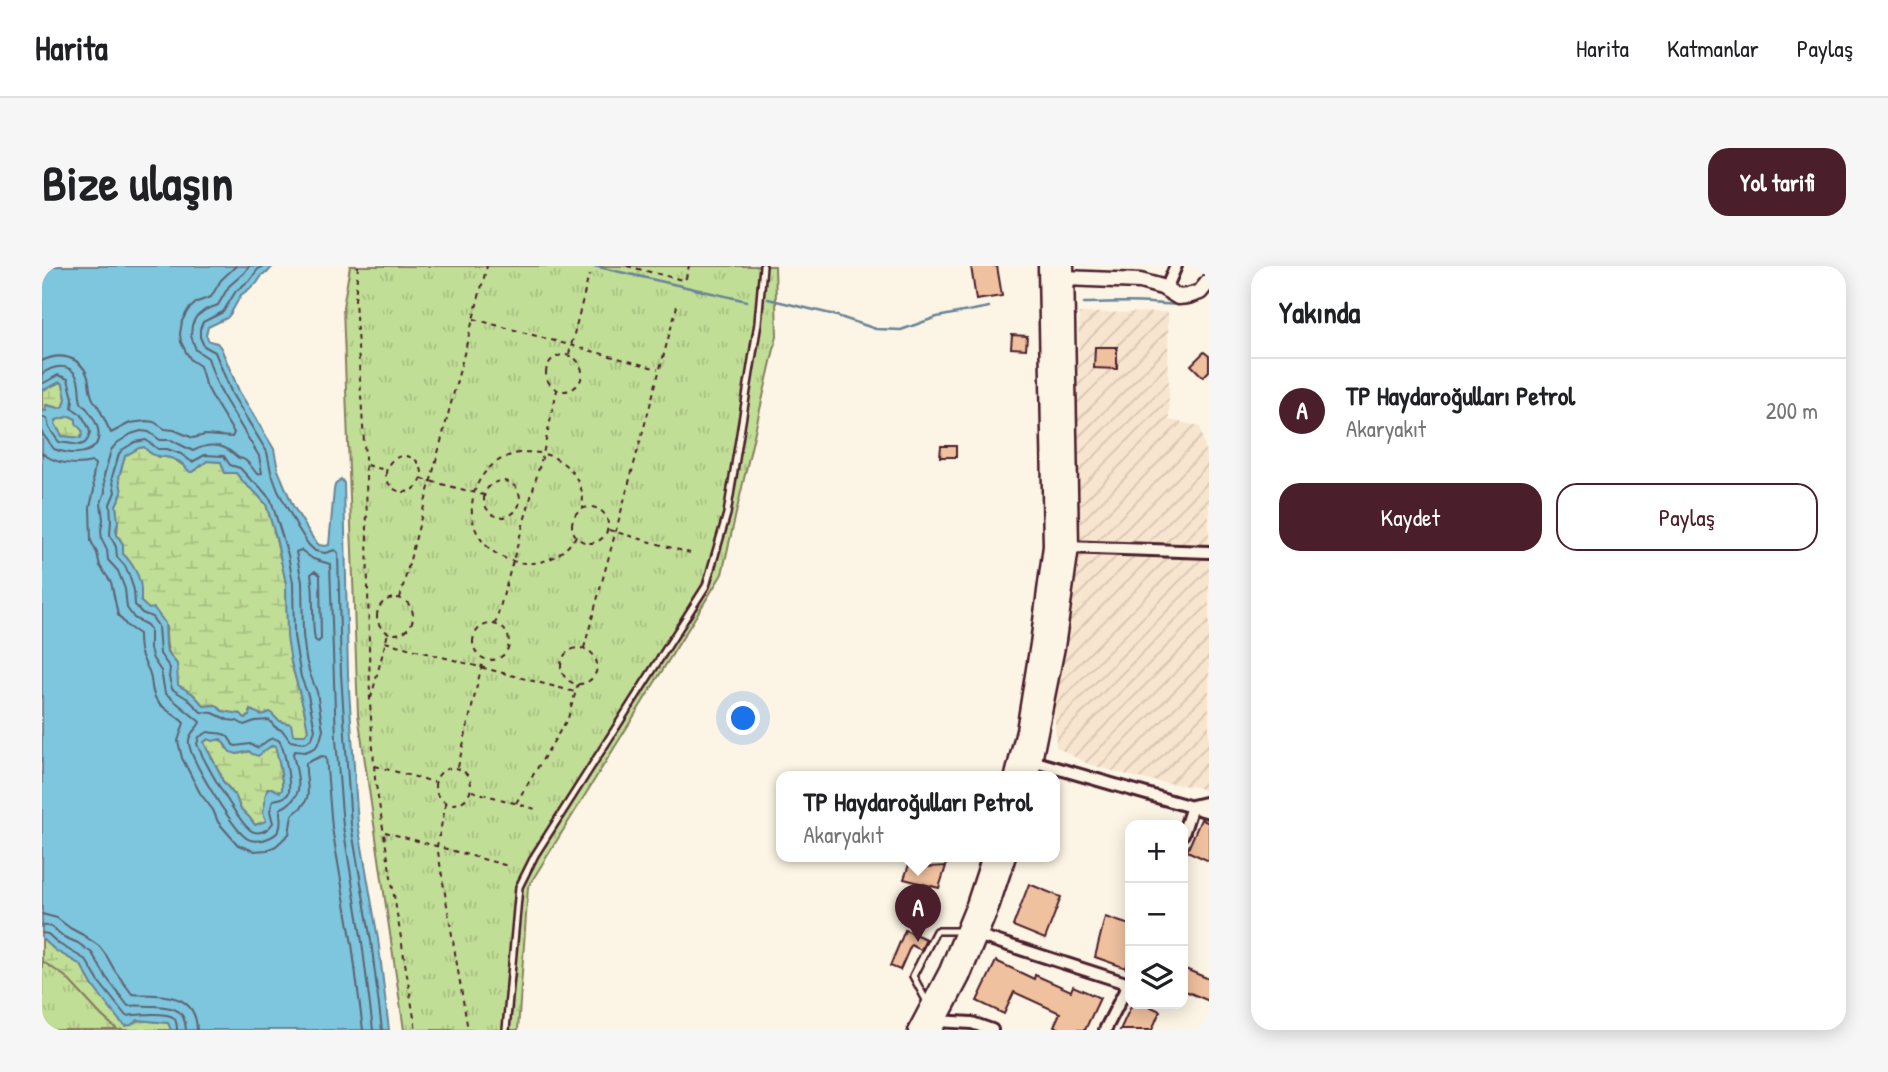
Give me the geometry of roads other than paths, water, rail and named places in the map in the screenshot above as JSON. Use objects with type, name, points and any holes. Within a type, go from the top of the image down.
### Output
[{"type":"main road","points":[[1016,771],[1061,546],[1048,266]]},
{"type":"main road","points":[[1030,768],[1055,647],[1061,546],[1064,272]]},
{"type":"main road","points":[[918,1030],[933,1019],[960,977],[990,862]]},
{"type":"main road","points":[[971,933],[1003,862]]},
{"type":"street","points":[[1166,289],[1176,266]]},
{"type":"street","points":[[1064,272],[1140,281],[1166,289],[1178,297],[1200,292],[1209,281]]},
{"type":"street","points":[[1061,546],[1209,552]]},
{"type":"street","points":[[1060,775],[1209,812]]},
{"type":"street","points":[[1192,806],[1209,802]]},
{"type":"street","points":[[1188,820],[1192,806]]},
{"type":"street","points":[[971,933],[1125,982]]},
{"type":"street","points":[[1105,1030],[1125,991]]},
{"type":"street","points":[[933,1019],[972,1023],[992,1030]]},
{"type":"lane","points":[[506,1030],[519,887],[535,855],[706,586],[727,514],[758,323],[764,266]]},
{"type":"lane","points":[[933,1019],[914,976],[936,931],[971,933]]},
{"type":"water","points":[[42,266],[273,266],[241,295],[227,318],[208,327],[206,335],[209,341],[217,343],[221,348],[239,391],[274,449],[278,470],[293,506],[319,545],[329,545],[335,485],[341,479],[344,483],[348,674],[358,824],[378,939],[389,1030],[171,1030],[168,1023],[138,1020],[126,1026],[104,1001],[81,965],[55,950],[42,938],[42,410],[46,411],[45,405],[59,408],[64,406],[66,399],[63,384],[60,382],[42,391]],"holes":[[[70,416],[76,419],[83,432],[81,438],[62,436],[55,424],[56,420]],[[144,447],[155,455],[178,461],[190,472],[207,461],[221,462],[225,473],[236,473],[266,504],[286,583],[287,637],[308,730],[305,735],[293,735],[291,724],[279,721],[270,712],[262,715],[250,710],[249,716],[245,718],[241,714],[222,711],[216,705],[204,706],[193,694],[178,685],[177,664],[167,652],[165,623],[154,608],[149,609],[141,602],[139,580],[133,566],[123,554],[123,544],[116,529],[116,505],[122,493],[119,477],[125,456]],[[208,739],[221,739],[230,752],[237,754],[249,751],[258,756],[275,746],[282,790],[280,792],[268,788],[263,812],[266,821],[255,825],[240,808],[236,797],[222,780],[204,742]]]},
{"type":"waterway","points":[[594,266],[747,301]]},
{"type":"waterway","points":[[1084,303],[1181,305],[1195,302],[1209,294]]},
{"type":"waterway","points":[[768,299],[831,314],[876,329],[901,330],[937,317],[989,307]]},
{"type":"place","name":"TP Haydaroğulları Petrol","points":[[918,942]]}]
